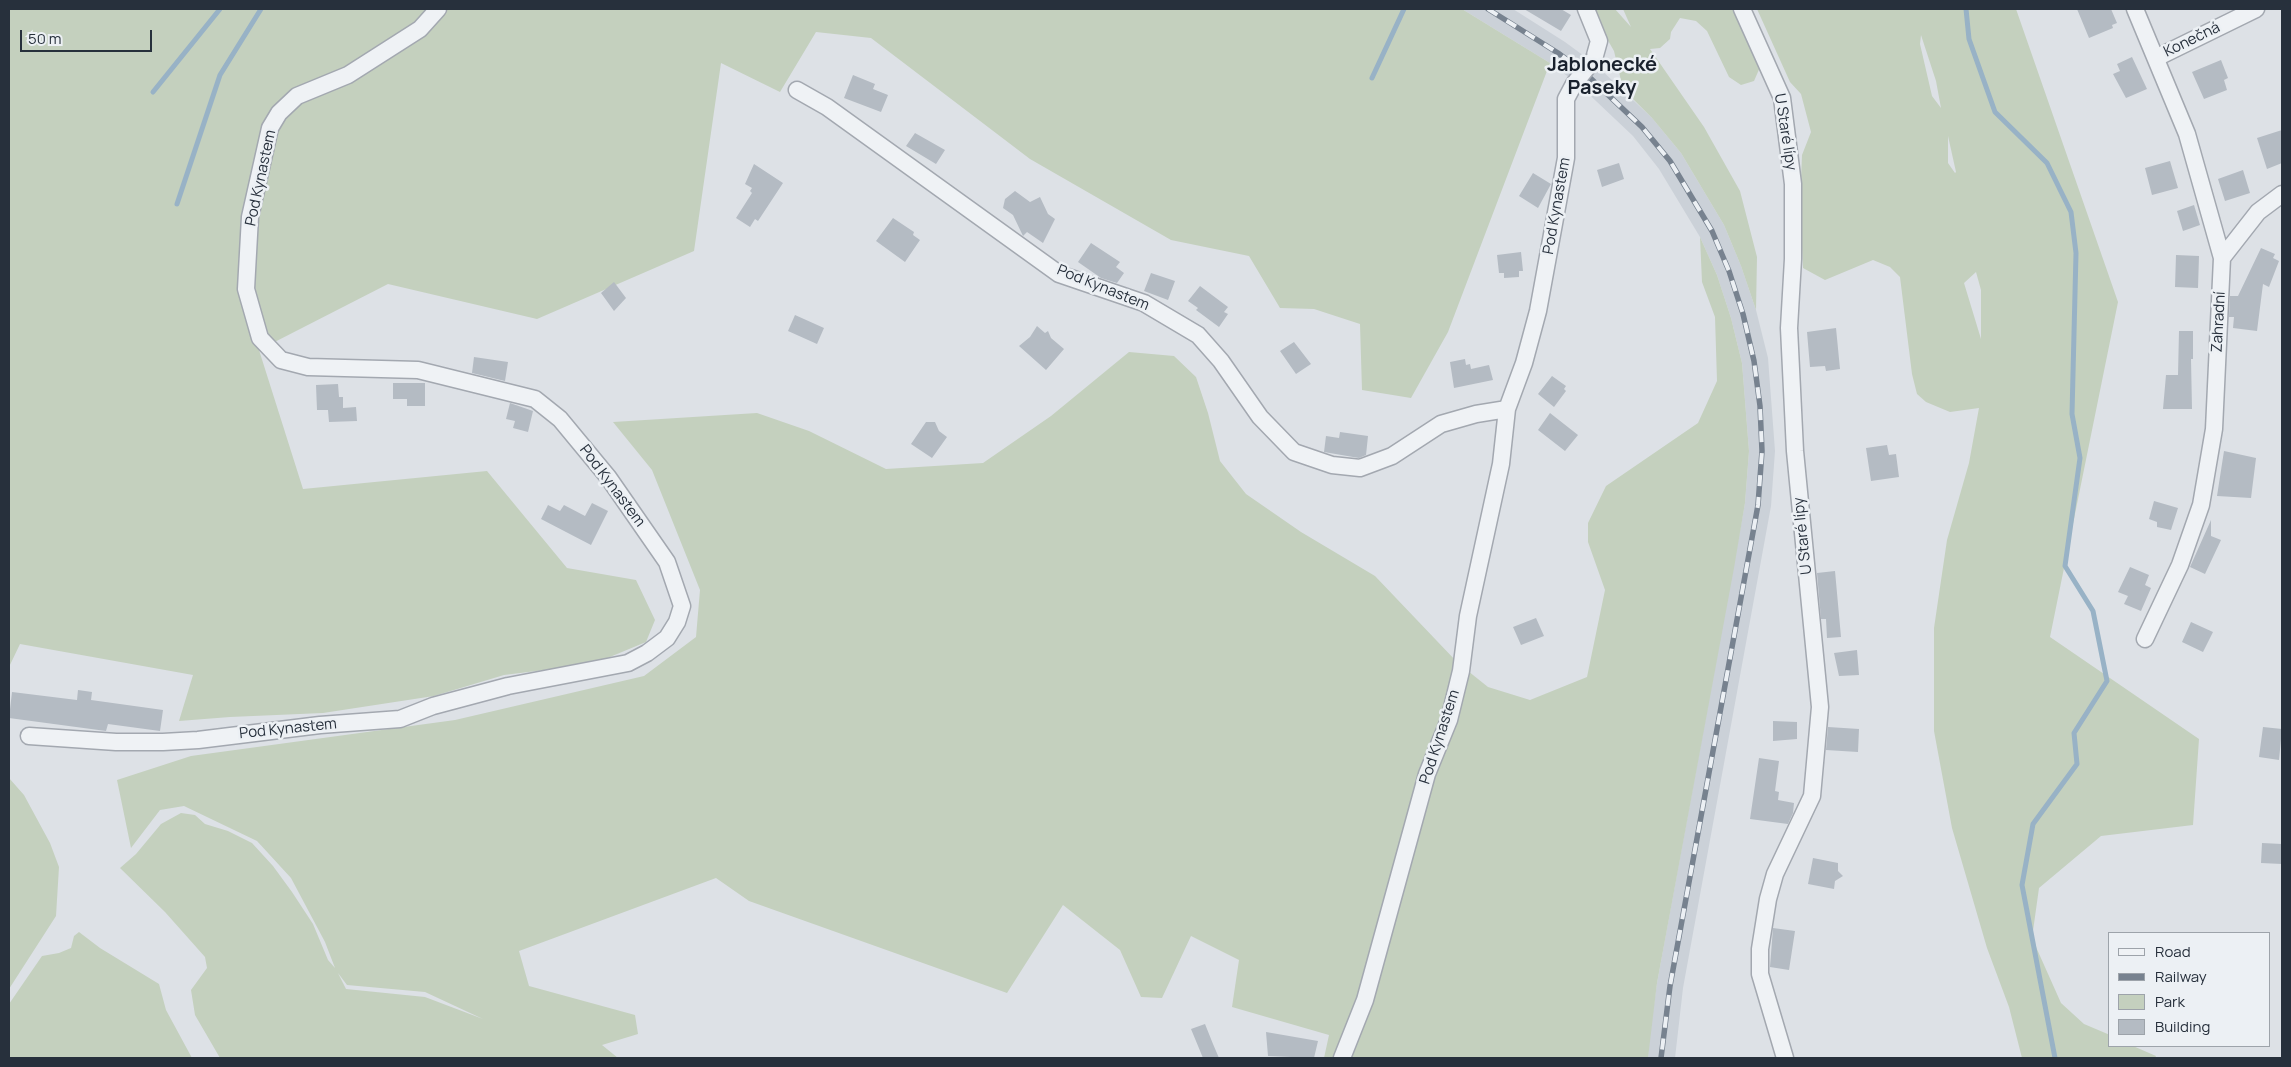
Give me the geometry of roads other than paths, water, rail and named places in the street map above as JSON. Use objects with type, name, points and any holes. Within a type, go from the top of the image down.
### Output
[{"type":"street","name":"Pod Kynastem","points":[[29,736],[116,742],[172,742],[400,718],[433,706],[508,686],[628,663],[647,653],[667,638],[677,622],[682,606],[667,562],[608,478],[560,418],[535,399],[418,370],[308,367],[281,360],[260,338],[246,289],[250,217],[270,128],[279,113],[296,96],[348,74],[420,29],[438,9]]},
{"type":"street","name":"Pod Kynastem","points":[[1342,1058],[1365,1000],[1427,774],[1449,720],[1462,671],[1468,616],[1501,464],[1506,409],[1524,364],[1538,310],[1566,158],[1566,99],[1574,84],[1594,59],[1599,41],[1586,9]]},
{"type":"street","name":"U Staré lípy","points":[[1742,9],[1782,98],[1793,184],[1793,259],[1790,328],[1795,451],[1820,707],[1812,796],[1775,874],[1768,898],[1760,949],[1760,974],[1785,1058]]},
{"type":"street","name":"Zahradní","points":[[2135,9],[2188,134],[2222,258],[2214,429],[2201,505],[2180,565],[2145,639]]},
{"type":"street","name":"Konečná","points":[[2156,58],[2256,9]]},
{"type":"street","name":"Pod Kynastem","points":[[797,90],[827,107],[1059,274],[1144,302],[1198,335],[1221,361],[1260,417],[1294,452],[1332,465],[1360,468],[1392,456],[1441,424],[1476,414],[1506,409]]},
{"type":"street","points":[[2222,258],[2258,212],[2282,194]]},
{"type":"waterway","points":[[153,92],[220,9]]},
{"type":"waterway","points":[[177,204],[220,75],[261,9]]},
{"type":"waterway","points":[[1372,78],[1404,9]]},
{"type":"waterway","points":[[1966,9],[1969,39],[1995,112],[2047,163],[2071,212],[2076,253],[2072,414],[2080,458],[2065,566],[2093,611],[2107,681],[2074,733],[2077,764],[2033,824],[2022,885],[2055,1058]]},
{"type":"railway","points":[[1488,9],[1558,53],[1586,74],[1642,127],[1670,161],[1712,231],[1729,271],[1743,314],[1754,361],[1760,406],[1762,451],[1758,505],[1670,986],[1661,1058]]},
{"type":"district","name":"Jablonecké Paseky","points":[[1602,76]]}]
